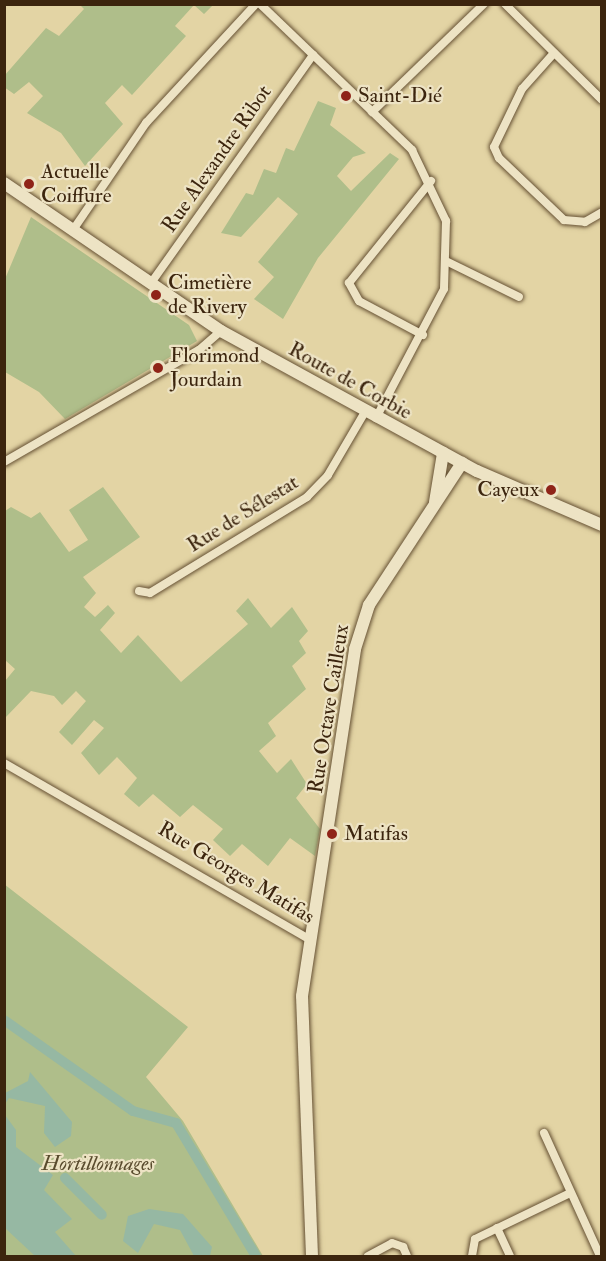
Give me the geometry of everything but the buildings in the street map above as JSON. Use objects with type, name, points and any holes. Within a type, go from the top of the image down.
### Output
[{"type":"street","points":[[73,230],[146,123],[256,4]]},
{"type":"street","points":[[260,4],[412,150],[431,181],[446,221],[448,262],[444,289],[423,335],[376,418]]},
{"type":"street","points":[[372,112],[484,4]]},
{"type":"street","points":[[505,4],[601,100]]},
{"type":"street","points":[[554,53],[522,89],[494,147],[499,158],[564,220],[585,222],[602,212]]},
{"type":"street","name":"Rue Alexandre Ribot","points":[[151,284],[313,55]]},
{"type":"street","points":[[423,335],[359,301],[349,284],[431,181]]},
{"type":"street","name":"Route de Corbie","points":[[4,183],[220,331],[462,463],[602,525]]},
{"type":"street","points":[[448,262],[519,297]]},
{"type":"street","points":[[4,462],[199,350],[220,331]]},
{"type":"street","name":"Rue de Sélestat","points":[[139,591],[150,593],[307,497],[328,475],[365,412]]},
{"type":"street","points":[[435,504],[443,453]]},
{"type":"street","name":"Rue Octave Cailleux","points":[[310,940],[360,626],[462,463]]},
{"type":"street","name":"Rue Georges Matifas","points":[[4,763],[310,940],[302,996],[307,1233],[312,1257]]},
{"type":"street","points":[[544,1133],[600,1257]]},
{"type":"street","points":[[472,1257],[475,1239],[570,1193]]},
{"type":"street","points":[[497,1228],[510,1257]]},
{"type":"street","points":[[368,1257],[392,1243],[403,1247],[406,1257]]},
{"type":"green space","points":[[80,5],[194,5],[175,26],[186,36],[132,95],[122,85],[105,103],[123,124],[85,166],[61,133],[27,113],[43,96],[29,82],[14,94],[4,87],[5,75],[46,28],[59,36],[84,9]]},
{"type":"green space","points":[[194,5],[213,5],[204,14]]},
{"type":"green space","points":[[318,101],[336,108],[330,125],[366,153],[353,157],[337,176],[351,191],[390,153],[399,159],[318,258],[283,319],[254,299],[274,277],[258,262],[298,214],[278,197],[241,237],[221,233],[246,193],[253,195],[264,169],[276,173],[286,148],[294,151]]},
{"type":"green space","points":[[31,217],[189,325],[197,341],[65,419],[39,392],[5,372],[5,279]]},
{"type":"green space","points":[[103,487],[140,537],[83,577],[96,593],[84,607],[95,617],[108,605],[115,613],[100,630],[121,653],[138,635],[181,682],[248,624],[236,611],[248,598],[271,628],[292,607],[308,631],[299,641],[306,653],[292,666],[306,689],[268,723],[276,736],[259,751],[277,773],[291,759],[307,784],[296,798],[320,829],[315,856],[290,838],[268,866],[242,844],[230,856],[213,840],[223,829],[193,805],[180,817],[153,794],[139,807],[124,794],[137,778],[117,757],[99,775],[81,753],[104,728],[94,720],[72,745],[59,732],[86,701],[76,691],[62,705],[54,696],[31,691],[5,718],[5,681],[15,669],[5,660],[5,511],[11,507],[31,518],[40,512],[69,552],[88,540],[69,510]]},
{"type":"green space","name":"Hortillonnages","points":[[4,884],[188,1027],[146,1077],[183,1121],[263,1256],[5,1256]]},
{"type":"shaded area","points":[[30,1072],[72,1122],[71,1136],[55,1147],[44,1133],[45,1106],[9,1098],[5,1104],[5,1093],[28,1081]]},
{"type":"shaded area","points":[[5,1115],[16,1130],[16,1147],[53,1175],[44,1190],[72,1219],[55,1232],[76,1256],[35,1256],[5,1228]]},
{"type":"shaded area","points":[[149,1209],[183,1214],[212,1247],[210,1256],[194,1256],[180,1230],[154,1224],[138,1253],[123,1241],[128,1216]]},
{"type":"waterway","points":[[4,1020],[133,1111],[176,1123],[256,1256]]},
{"type":"waterway","points":[[65,1178],[102,1215]]},
{"type":"place","name":"Saint-Dié","points":[[346,96]]},
{"type":"place","name":"Actuelle Coiffure","points":[[29,184]]},
{"type":"place","name":"Cimetière de Rivery","points":[[156,295]]},
{"type":"place","name":"Florimond Jourdain","points":[[158,368]]},
{"type":"place","name":"Cayeux","points":[[551,490]]},
{"type":"place","name":"Matifas","points":[[332,834]]}]
